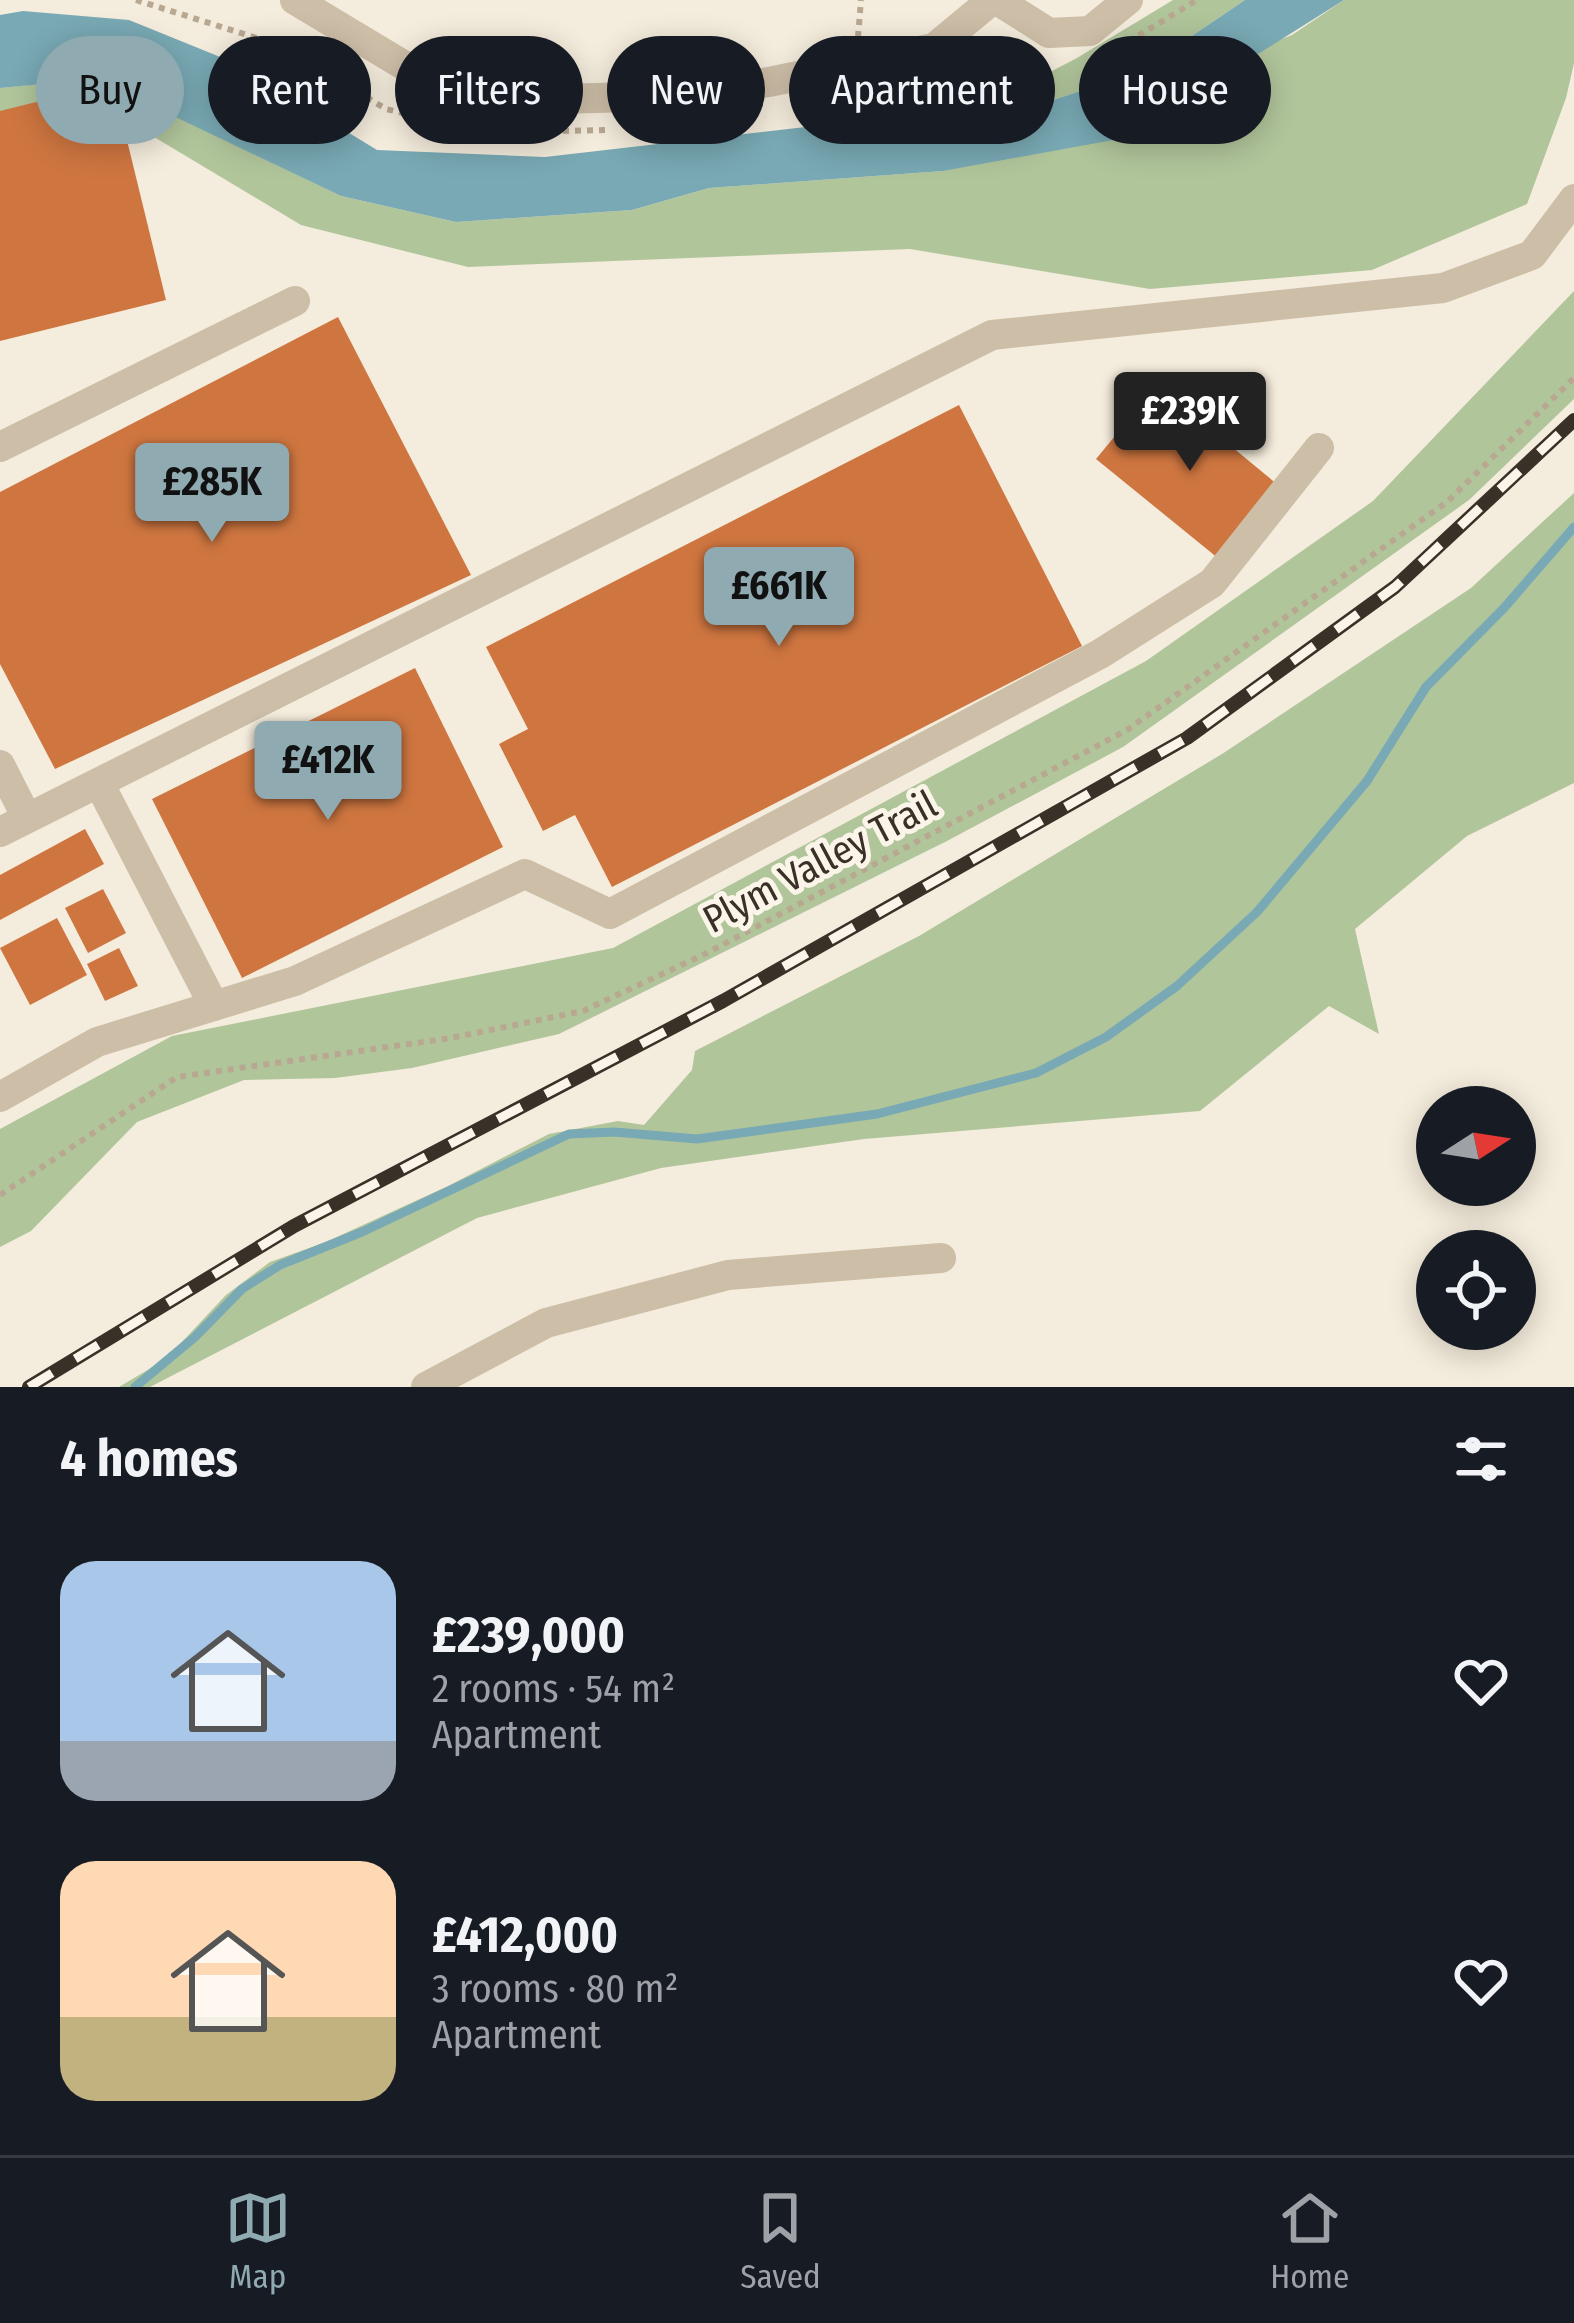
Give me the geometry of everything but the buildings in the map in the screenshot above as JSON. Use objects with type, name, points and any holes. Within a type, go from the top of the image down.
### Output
[{"type":"street","points":[[296,0],[415,72],[522,100],[669,95],[769,82],[934,48],[994,0],[1048,34],[1090,32],[1128,0]]},
{"type":"street","points":[[0,765],[14,825],[992,335],[1443,288],[1532,255],[1574,199]]},
{"type":"street","points":[[0,447],[295,301]]},
{"type":"street","points":[[0,1097],[97,1042],[296,981],[525,874],[610,914],[1100,655],[1212,584],[1319,448]]},
{"type":"street","points":[[99,783],[214,1006]]},
{"type":"street","points":[[426,1387],[546,1323],[728,1275],[941,1258]]},
{"type":"path","name":"Plym Valley Trail","points":[[0,1195],[177,1077],[451,1038],[583,1011],[707,953],[1127,730],[1447,502],[1574,378]]},
{"type":"green space","points":[[1173,0],[1245,0],[1192,36],[1113,36]]},
{"type":"green space","points":[[1344,0],[1574,0],[1574,63],[1566,98],[1527,204],[1372,270],[1150,289],[910,249],[468,267],[301,225],[166,144],[184,144],[184,120],[208,132],[208,144],[233,144],[341,196],[456,222],[632,210],[709,188],[943,171],[1012,144],[1055,144],[1055,127],[1079,118],[1079,144],[1271,144],[1271,43],[1292,35]]},
{"type":"green space","points":[[1077,58],[1079,91],[1055,99],[1055,69]]},
{"type":"green space","points":[[36,84],[36,106],[0,114],[0,88]]},
{"type":"green space","points":[[1574,291],[1574,399],[1469,500],[1123,747],[947,841],[559,1034],[412,1068],[335,1078],[244,1080],[137,1122],[31,1231],[0,1247],[0,1129],[172,1036],[613,948],[1146,661],[1373,501]]},
{"type":"green space","points":[[1574,493],[1574,783],[1467,836],[1355,929],[1379,1034],[1329,1006],[1200,1111],[864,1139],[661,1168],[477,1218],[150,1387],[119,1387],[166,1359],[226,1295],[270,1262],[326,1242],[549,1134],[618,1121],[644,1125],[692,1070],[695,1051],[919,936],[1222,754],[1471,588]]},
{"type":"water","points":[[1245,0],[1344,0],[1271,46],[1271,36],[1192,36]]},
{"type":"water","points":[[23,11],[129,20],[168,36],[36,36],[36,85],[0,88],[0,15]]},
{"type":"water","points":[[184,42],[208,52],[208,132],[184,121]]},
{"type":"water","points":[[1079,91],[1079,144],[1091,144],[943,171],[709,188],[632,210],[456,222],[341,196],[232,144],[367,144],[377,150],[545,157],[658,144],[765,144],[765,132],[789,129],[789,144],[1055,144],[1055,99]]},
{"type":"waterway","points":[[135,1387],[195,1337],[242,1289],[280,1265],[362,1232],[569,1134],[614,1132],[697,1139],[877,1114],[1036,1073],[1106,1037],[1177,986],[1257,912],[1367,781],[1426,687],[1504,608],[1574,527]]},
{"type":"railway","points":[[29,1387],[294,1226],[723,1001],[1187,738],[1395,587],[1574,420]]}]
